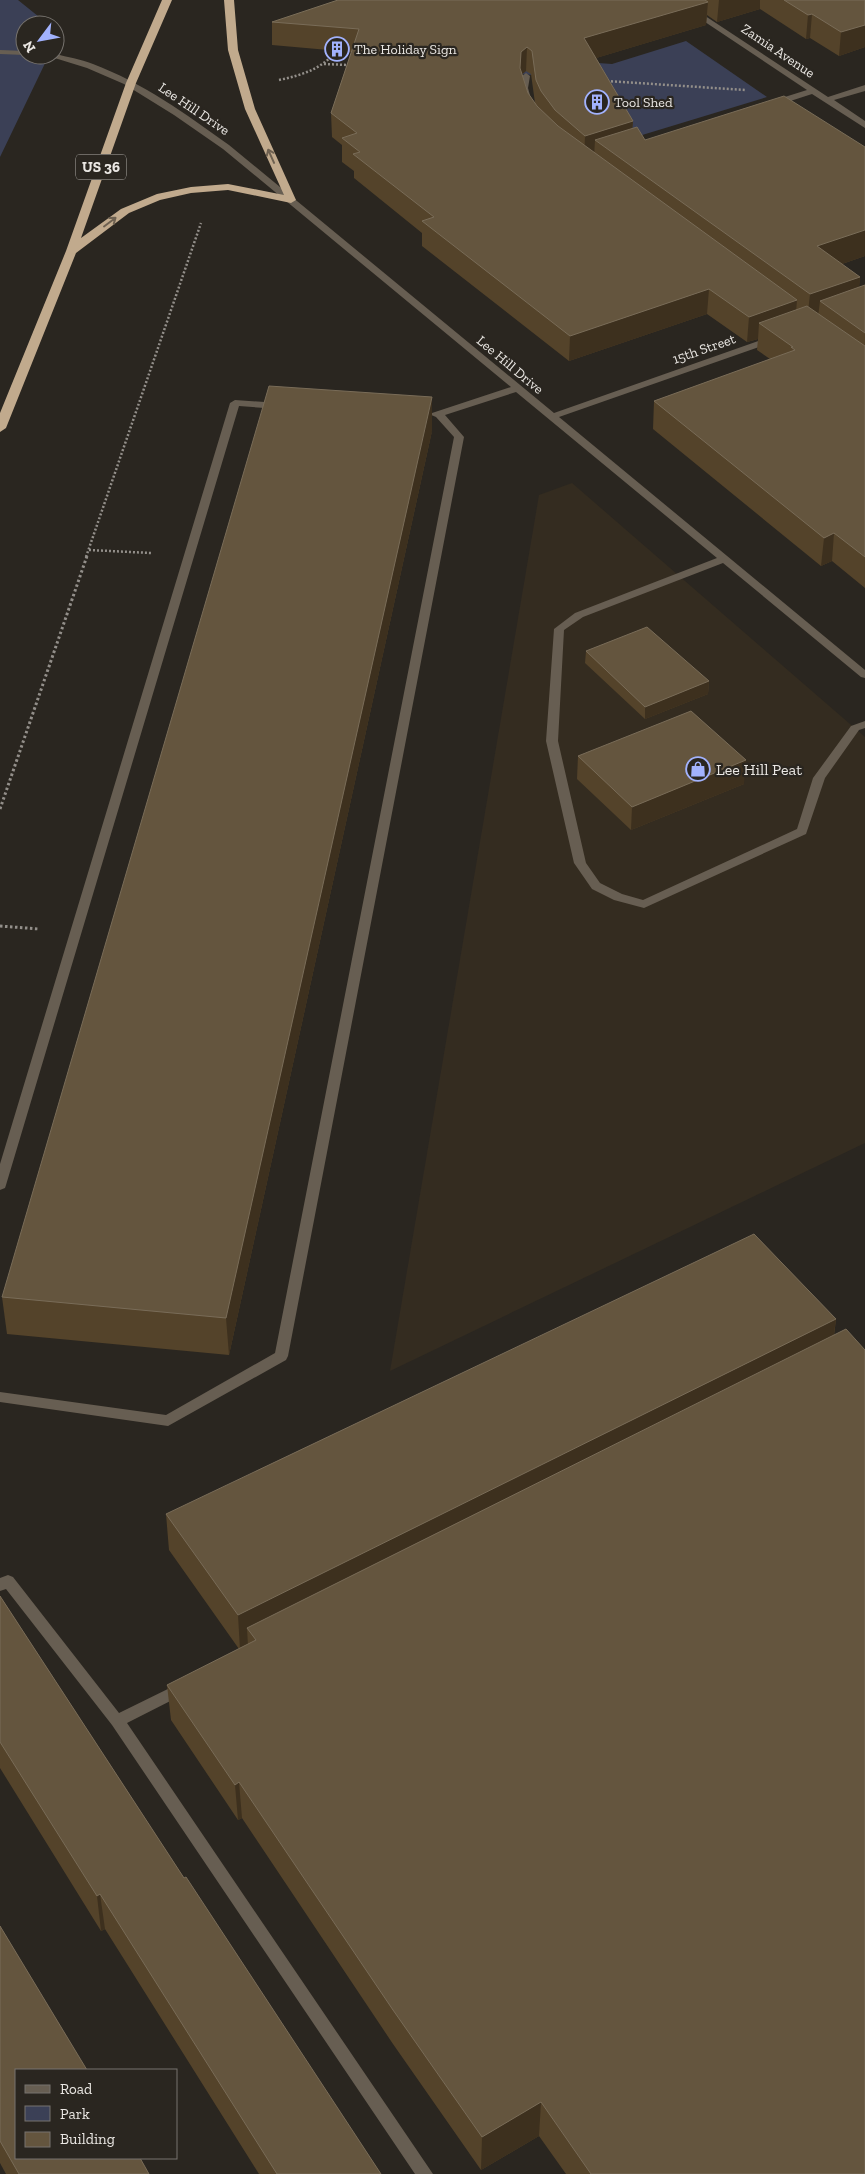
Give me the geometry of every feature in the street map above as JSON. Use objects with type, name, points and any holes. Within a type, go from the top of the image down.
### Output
[{"type":"highway","name":"US 36","points":[[0,428],[71,251],[131,84],[167,0]]},
{"type":"highway","points":[[229,0],[233,50],[250,108],[291,200]]},
{"type":"highway","points":[[71,251],[125,211],[157,197],[192,190],[228,187],[291,200]]},
{"type":"street","name":"Zamia Avenue","points":[[676,0],[865,125]]},
{"type":"street","points":[[0,52],[15,53]]},
{"type":"street","name":"Lee Hill Drive","points":[[65,59],[89,66],[131,84],[192,122],[254,169],[551,417],[865,675]]},
{"type":"street","points":[[526,76],[524,88],[529,106]]},
{"type":"street","points":[[826,100],[865,88]]},
{"type":"street","points":[[770,105],[813,91]]},
{"type":"street","name":"15th Street","points":[[551,417],[779,337]]},
{"type":"street","points":[[420,413],[439,414],[517,388]]},
{"type":"street","points":[[0,1185],[235,403],[294,406]]},
{"type":"street","points":[[0,1397],[168,1421],[281,1356],[459,436],[439,414]]},
{"type":"street","points":[[724,558],[579,615],[559,628],[552,741],[580,863],[596,886],[618,897],[644,904],[802,830],[819,778],[854,728],[865,724]]},
{"type":"street","points":[[0,1585],[8,1581],[117,1721],[425,2174]]},
{"type":"street","points":[[117,1721],[197,1681]]},
{"type":"path","points":[[273,81],[298,75],[319,67],[330,60],[340,46]]},
{"type":"path","points":[[0,809],[202,218]]},
{"type":"path","points":[[89,550],[189,556]]},
{"type":"shaded area","points":[[572,483],[865,737],[865,1143],[390,1371],[539,495]]},
{"type":"green space","points":[[0,0],[18,0],[37,15],[15,15],[15,65],[44,65],[0,157]]},
{"type":"green space","points":[[686,41],[767,97],[629,139],[572,77],[373,66],[570,61],[612,64]]},
{"type":"building","points":[[338,0],[705,0],[708,2],[584,38],[633,121],[585,136],[555,110],[541,91],[536,80],[532,51],[527,47],[521,52],[520,68],[528,93],[537,106],[558,126],[797,300],[749,317],[709,289],[570,336],[422,221],[434,217],[353,154],[360,152],[342,138],[357,133],[331,113],[359,29],[272,22]]},
{"type":"building","points":[[784,0],[865,0],[865,25],[841,32]]},
{"type":"building","points":[[784,96],[865,147],[865,230],[817,246],[860,277],[810,294],[595,140],[637,127],[645,140]]},
{"type":"building","points":[[865,285],[865,333],[820,301]]},
{"type":"building","points":[[807,306],[865,346],[865,557],[834,533],[824,538],[654,401],[795,350],[759,323]]},
{"type":"building","points":[[269,386],[432,397],[226,1318],[2,1297]]},
{"type":"building","points":[[647,627],[709,681],[645,707],[586,651]]},
{"type":"building","points":[[691,711],[746,760],[632,807],[578,756]]},
{"type":"building","points":[[754,1234],[836,1319],[238,1615],[166,1514]]},
{"type":"building","points":[[846,1329],[865,1350],[865,2174],[591,2174],[541,2102],[482,2137],[393,2010],[239,1782],[235,1785],[167,1685],[256,1640],[247,1628]]},
{"type":"building","points":[[0,1596],[184,1878],[186,1877],[381,2174],[277,2174],[100,1894],[97,1896],[0,1742]]},
{"type":"building","points":[[0,1926],[86,2069],[15,2069],[15,2159],[141,2159],[149,2174],[19,2174],[0,2141]]},
{"type":"place","name":"The Holiday Sign","points":[[337,49]]},
{"type":"place","name":"Tool Shed","points":[[597,102]]},
{"type":"place","name":"Lee Hill Peat","points":[[698,769]]}]
